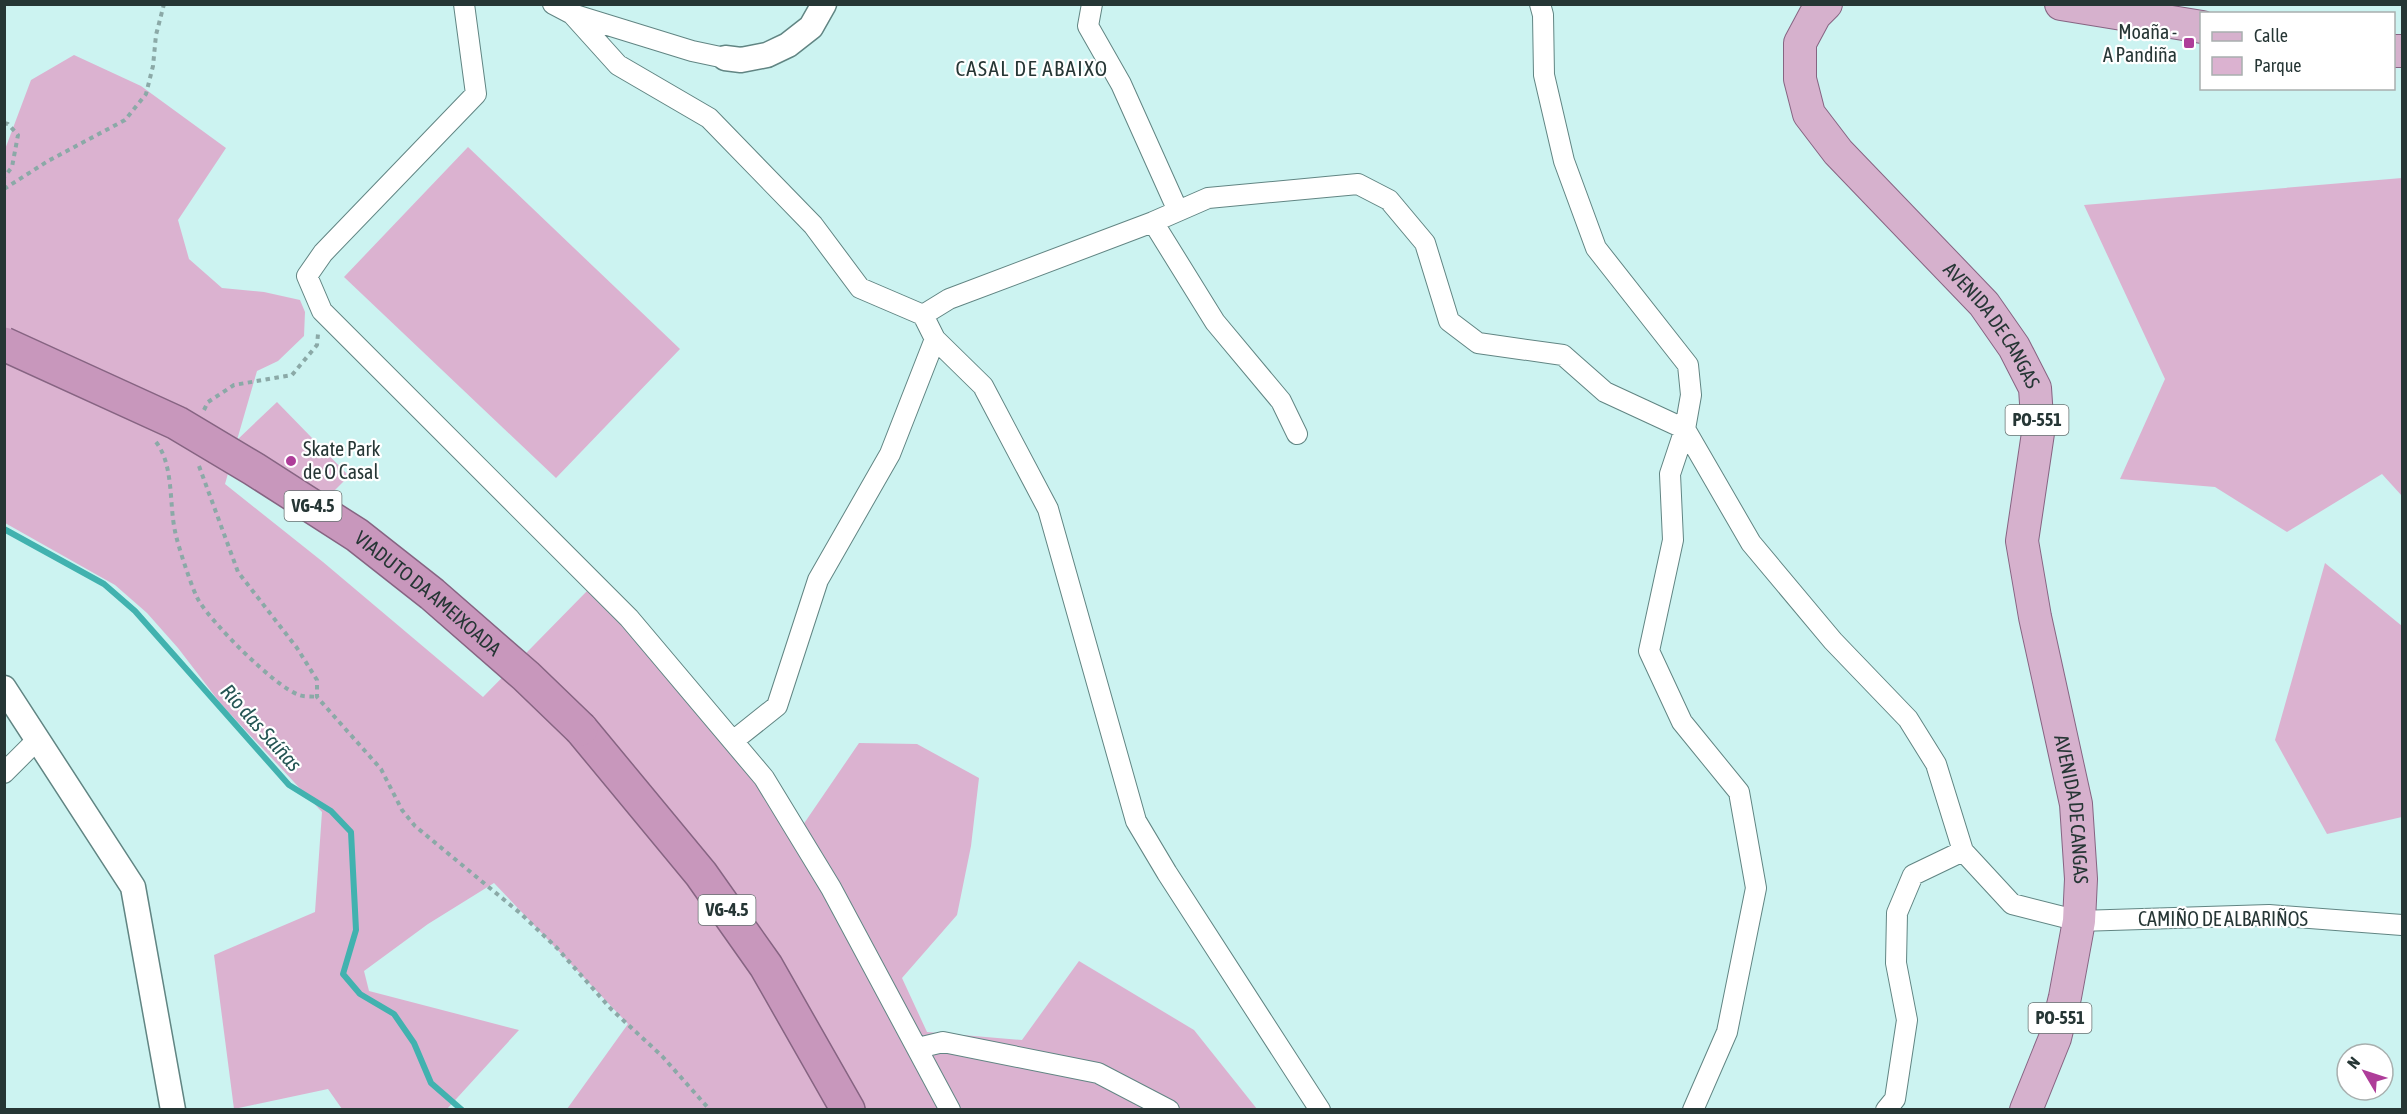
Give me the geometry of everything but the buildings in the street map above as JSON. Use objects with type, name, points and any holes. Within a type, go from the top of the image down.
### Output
[{"type":"highway","name":"VIADUTO DA AMEIXOADA","points":[[4,344],[177,423],[254,469],[357,535],[432,594],[526,676],[581,729],[701,874],[772,976],[848,1110]]},
{"type":"main road","name":"AVENIDA DE CANGAS","points":[[1826,4],[1815,15],[1800,43],[1800,79],[1809,114],[1838,152],[1984,304],[2014,347],[2035,388],[2038,433],[2022,541],[2035,617],[2076,804],[2081,879],[2079,921]]},
{"type":"main road","points":[[2061,4],[2200,27]]},
{"type":"main road","name":"PO-551","points":[[2026,1110],[2055,1038],[2079,921]]},
{"type":"street","points":[[464,4],[476,94],[322,254],[307,276],[322,311],[629,618],[765,778],[807,848],[950,1110]]},
{"type":"street","points":[[553,4],[572,14],[692,51],[741,60],[767,55],[788,45],[811,27],[824,4]]},
{"type":"street","points":[[1092,4],[1088,26],[1121,84],[1178,211]]},
{"type":"street","points":[[1540,4],[1543,15],[1544,75],[1564,161],[1596,248],[1688,365],[1691,395],[1685,429],[1670,474],[1672,540],[1649,651],[1682,722],[1739,792],[1756,888],[1727,1032],[1693,1110]]},
{"type":"street","points":[[572,14],[618,66],[709,118],[813,225],[860,288],[923,315],[934,339],[983,386],[1048,509],[1136,821],[1173,883],[1320,1110]]},
{"type":"street","points":[[923,315],[949,299],[1153,222],[1208,198],[1358,184],[1389,200],[1425,243],[1449,321],[1478,343],[1563,355],[1605,392],[1685,429],[1751,543],[1833,641],[1908,719],[1936,764],[1962,850],[1913,875],[1898,913],[1896,963],[1907,1020],[1895,1099],[1886,1110]]},
{"type":"street","points":[[1153,222],[1215,322],[1281,401],[1297,434]]},
{"type":"street","points":[[733,741],[777,706],[818,580],[890,454],[934,339]]},
{"type":"street","points":[[4,688],[133,887],[173,1110]]},
{"type":"street","points":[[4,773],[38,739]]},
{"type":"street","name":"CAMIÑO DE ALBARIÑOS","points":[[1962,850],[2012,904],[2079,921],[2269,915],[2403,925]]},
{"type":"street","points":[[918,1048],[943,1042],[1098,1072],[1169,1110]]},
{"type":"path","points":[[4,189],[48,161],[125,120],[146,94],[164,4]]},
{"type":"path","points":[[4,123],[8,124],[18,135],[12,167],[4,177]]},
{"type":"path","points":[[202,412],[208,402],[234,385],[292,375],[317,345],[322,311]]},
{"type":"path","points":[[153,440],[160,448],[168,474],[175,534],[197,599],[242,650],[278,681],[299,695],[317,697]]},
{"type":"path","points":[[198,465],[238,572],[297,648],[317,680],[317,697],[381,769],[402,810],[415,826],[520,913],[557,948],[611,1009],[662,1056],[710,1110]]},
{"type":"green space","points":[[74,55],[141,86],[226,148],[178,220],[189,259],[222,288],[264,292],[300,300],[305,312],[304,336],[278,361],[257,371],[237,440],[277,402],[349,476],[306,519],[235,449],[225,484],[323,562],[483,697],[587,591],[629,629],[758,784],[792,841],[859,743],[917,744],[979,778],[971,846],[957,915],[902,978],[927,1032],[1022,1040],[1079,961],[1194,1030],[1257,1109],[567,1109],[628,1024],[494,883],[428,924],[364,971],[369,991],[519,1030],[447,1109],[342,1109],[328,1089],[234,1109],[214,955],[315,912],[322,812],[221,704],[178,648],[147,613],[115,585],[5,523],[4,152],[31,80]]},
{"type":"green space","points":[[468,147],[680,349],[556,478],[344,277]]},
{"type":"green space","points":[[2402,178],[2402,496],[2382,474],[2287,532],[2215,487],[2120,479],[2165,379],[2084,205]]},
{"type":"green space","points":[[2325,563],[2402,626],[2402,817],[2327,834],[2275,740]]},
{"type":"waterway","name":"Río das Saíñas","points":[[4,529],[104,584],[135,611],[289,785],[331,811],[351,832],[356,930],[343,974],[360,994],[394,1014],[414,1043],[431,1083],[462,1110]]},
{"type":"place","name":"Moaña - A Pandiña","points":[[2189,43]]},
{"type":"place","name":"Skate Park de O Casal","points":[[291,461]]},
{"type":"district","name":"CASAL DE ABAIXO","points":[[1032,69]]}]
